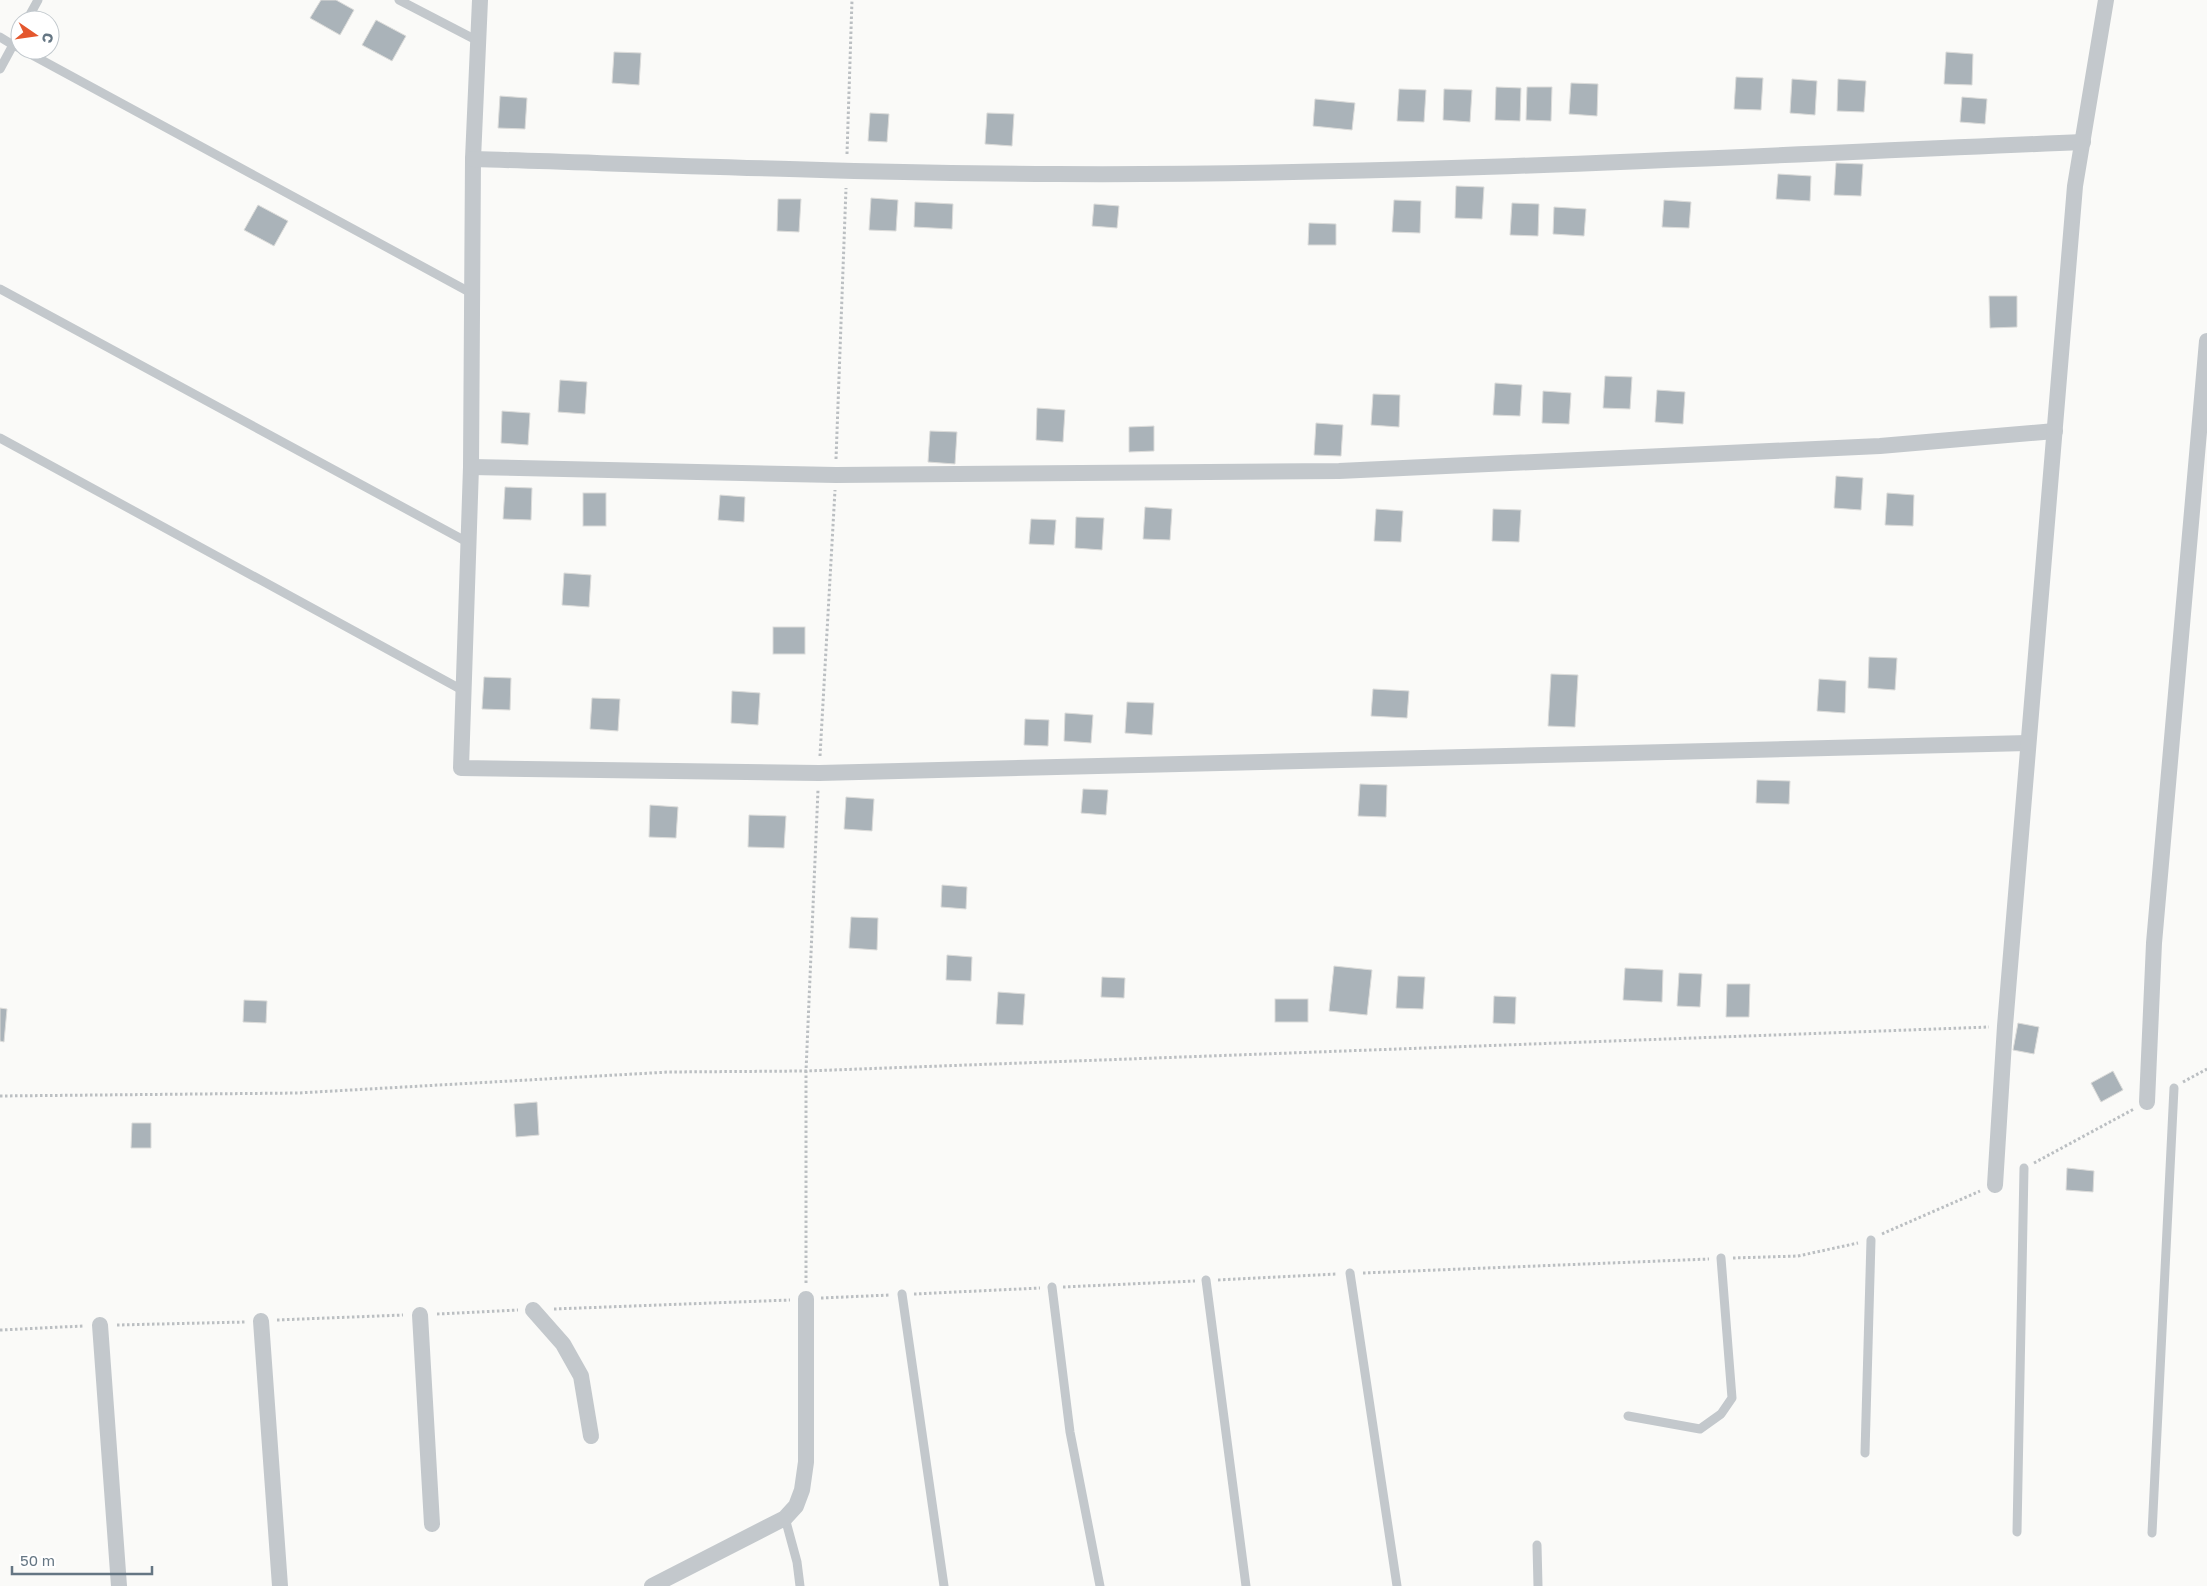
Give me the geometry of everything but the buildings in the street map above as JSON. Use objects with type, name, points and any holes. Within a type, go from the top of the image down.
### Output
[{"type":"street","points":[[480,0],[473,159],[472,467],[461,768],[819,773],[2028,743]]},
{"type":"street","points":[[1995,1185],[2005,1026],[2075,186],[2106,0]]},
{"type":"street","points":[[473,159],[847,171],[1058,174],[1378,170],[2083,142]]},
{"type":"street","points":[[2147,1102],[2154,944],[2207,341]]},
{"type":"street","points":[[472,467],[836,475],[1339,471],[1880,446],[2055,431]]},
{"type":"street","points":[[652,1586],[785,1518],[796,1506],[802,1490],[806,1462],[806,1299]]},
{"type":"street","points":[[533,1310],[563,1344],[581,1376],[591,1436]]},
{"type":"street","points":[[420,1314],[432,1524]]},
{"type":"street","points":[[261,1321],[280,1586]]},
{"type":"street","points":[[100,1325],[119,1586]]},
{"type":"lane","points":[[400,0],[478,41]]},
{"type":"lane","points":[[0,69],[10,55]]},
{"type":"lane","points":[[41,60],[473,294]]},
{"type":"lane","points":[[0,289],[469,543]]},
{"type":"lane","points":[[0,438],[464,691]]},
{"type":"lane","points":[[2152,1533],[2174,1088]]},
{"type":"lane","points":[[2017,1532],[2024,1168]]},
{"type":"lane","points":[[1865,1453],[1871,1240]]},
{"type":"lane","points":[[1628,1416],[1700,1429],[1721,1414],[1732,1398],[1721,1258]]},
{"type":"lane","points":[[1350,1273],[1398,1586]]},
{"type":"lane","points":[[1206,1280],[1246,1586]]},
{"type":"lane","points":[[1052,1288],[1070,1432],[1100,1586]]},
{"type":"lane","points":[[902,1294],[944,1586]]},
{"type":"lane","points":[[785,1518],[797,1562],[800,1586]]},
{"type":"lane","points":[[1537,1545],[1538,1586]]},
{"type":"path","points":[[852,0],[836,475],[819,773],[806,1071],[806,1299],[1350,1273],[1798,1256],[1871,1240],[1995,1185]]},
{"type":"path","points":[[0,1096],[298,1093],[669,1072],[806,1071],[2005,1026]]},
{"type":"path","points":[[2174,1088],[2207,1070]]},
{"type":"path","points":[[2024,1168],[2147,1102]]}]
